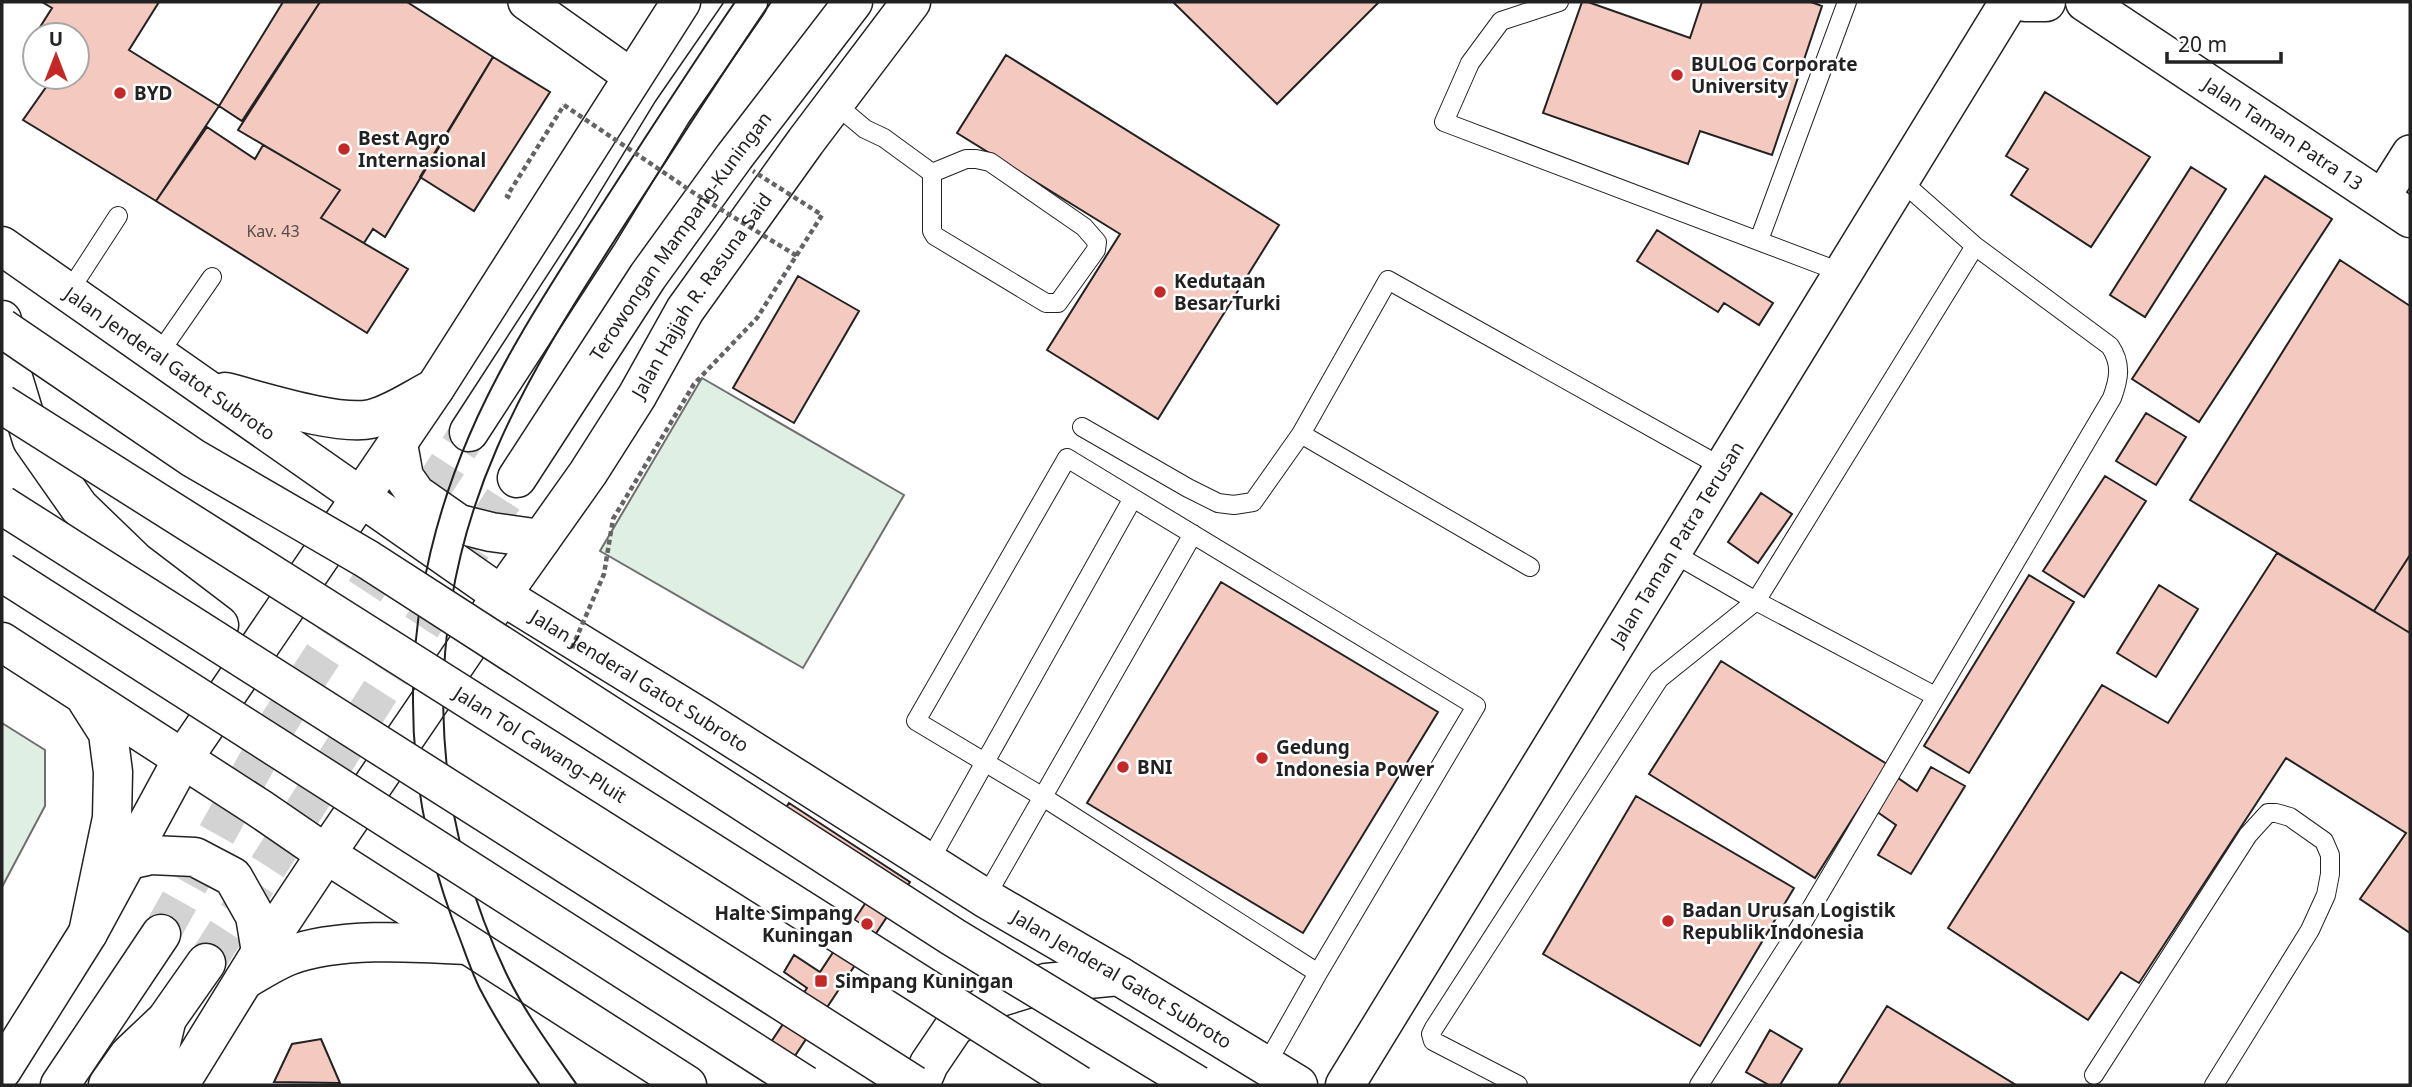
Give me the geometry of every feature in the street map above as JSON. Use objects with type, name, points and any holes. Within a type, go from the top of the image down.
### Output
[{"type":"main road","points":[[2,1070],[88,933],[182,760],[435,388],[681,2]]},
{"type":"main road","points":[[469,432],[597,235],[671,112],[748,2]]},
{"type":"main road","name":"Terowongan Mampang-Kuningan","points":[[517,478],[648,276],[734,157],[853,2]]},
{"type":"main road","name":"Jalan Hajjah R. Rasuna Said","points":[[179,1085],[326,854],[588,473],[637,396],[685,310],[837,99],[911,2]]},
{"type":"main road","name":"Jalan Taman Patra Terusan","points":[[1345,1085],[2009,2]]},
{"type":"main road","points":[[2025,2],[2046,2]]},
{"type":"main road","name":"Jalan Taman Patra 13","points":[[2085,2],[2396,209]]},
{"type":"main road","name":"Jalan Jenderal Gatot Subroto","points":[[2,246],[502,595],[985,898],[1298,1085]]},
{"type":"main road","points":[[2,320],[8,361],[32,440],[79,507],[135,561],[255,653]]},
{"type":"main road","points":[[2,328],[193,458],[367,559],[953,937],[1197,1085]]},
{"type":"main road","points":[[203,386],[318,415],[355,420],[371,419],[387,413],[435,388]]},
{"type":"main road","name":"Jalan Tol Cawang–Pluit","points":[[2,404],[1079,1085]]},
{"type":"main road","points":[[398,444],[404,477],[416,494],[459,524],[491,532],[541,539]]},
{"type":"main road","points":[[2,505],[914,1085]]},
{"type":"main road","points":[[2,572],[805,1085]]},
{"type":"main road","points":[[2,642],[687,1085]]},
{"type":"main road","points":[[85,697],[108,733],[113,772],[112,818],[88,933]]},
{"type":"main road","points":[[129,860],[151,855],[195,857],[233,877],[255,916],[253,966],[331,946],[410,942],[469,945]]},
{"type":"main road","points":[[60,1085],[161,934]]},
{"type":"main road","points":[[108,1085],[129,1055],[166,1020],[206,963]]},
{"type":"main road","points":[[920,1085],[929,1064],[954,1027],[997,998],[1046,983],[1119,976]]},
{"type":"main road","points":[[141,1085],[156,1064],[166,1020]]},
{"type":"street","points":[[526,2],[632,77]]},
{"type":"street","points":[[2396,209],[2410,153]]},
{"type":"lane","points":[[1559,2],[1501,21],[1470,63],[1444,122],[1843,272]]},
{"type":"lane","points":[[1759,240],[1847,2]]},
{"type":"lane","points":[[837,99],[873,121],[884,138],[932,173]]},
{"type":"lane","points":[[966,159],[990,162],[1084,227],[1097,242],[1096,250],[1058,303],[1046,303],[935,236],[932,231],[932,173],[966,159]]},
{"type":"lane","points":[[1699,1085],[1803,922],[2112,398],[2119,381],[2117,356],[2110,346],[1976,246],[1899,179]]},
{"type":"lane","points":[[68,293],[118,216]]},
{"type":"lane","points":[[1518,1085],[1433,1041],[1431,1034],[1659,679],[1756,601],[1976,246]]},
{"type":"lane","points":[[158,355],[212,277]]},
{"type":"lane","points":[[1082,427],[1218,503],[1234,505],[1253,502],[1301,434],[1388,280],[1722,467]]},
{"type":"lane","points":[[1301,434],[1530,567]]},
{"type":"lane","points":[[1266,1065],[1476,706],[1067,458],[916,721],[1043,797],[1318,973]]},
{"type":"lane","points":[[929,862],[1133,498]]},
{"type":"lane","points":[[985,898],[1193,534]]},
{"type":"lane","points":[[1671,552],[1756,601],[1935,696]]},
{"type":"lane","points":[[2094,1075],[2248,835],[2262,817],[2268,813],[2276,813],[2290,817],[2324,841],[2329,855],[2330,874],[2326,895],[2310,930],[2214,1085]]},
{"type":"path","points":[[507,196],[565,105],[694,192],[797,256]]},
{"type":"path","points":[[570,652],[604,574],[613,519],[694,384],[757,318],[822,215],[753,171]]},
{"type":"green space","points":[[702,378],[904,495],[803,668],[600,551]]},
{"type":"green space","points":[[2,723],[45,750],[45,806],[2,887]]},
{"type":"building","name":"BYD","points":[[42,2],[159,2],[129,50],[219,106],[156,201],[23,120],[43,91],[91,91],[91,21],[44,21],[52,8]]},
{"type":"building","points":[[283,2],[320,2],[242,121],[219,106]]},
{"type":"building","points":[[320,2],[407,2],[493,57],[385,237],[373,229],[364,243],[321,218],[340,190],[238,130]]},
{"type":"building","points":[[1173,2],[1379,2],[1277,104]]},
{"type":"building","name":"BULOG Corporate University","points":[[1582,2],[1690,38],[1702,2],[1811,2],[1822,6],[1772,155],[1700,131],[1688,164],[1543,113]]},
{"type":"building","name":"Kedutaan Besar Turki","points":[[1006,55],[1279,225],[1158,419],[1047,350],[1120,234],[957,133]]},
{"type":"building","points":[[493,57],[550,92],[474,211],[420,177]]},
{"type":"building","points":[[2045,92],[2150,157],[2091,247],[2011,195],[2028,169],[2006,156]]},
{"type":"building","points":[[207,127],[255,159],[263,145],[340,190],[321,218],[408,269],[367,333],[156,201]]},
{"type":"building","points":[[2191,167],[2226,189],[2145,317],[2110,295]]},
{"type":"building","points":[[2265,176],[2332,219],[2199,422],[2132,379]]},
{"type":"building","points":[[1657,230],[1773,303],[1759,325],[1724,303],[1718,312],[1637,261]]},
{"type":"building","points":[[2340,260],[2410,306],[2410,555],[2374,611],[2190,500]]},
{"type":"building","points":[[798,276],[859,311],[794,423],[733,388]]},
{"type":"building","points":[[2146,413],[2186,437],[2156,485],[2116,461]]},
{"type":"building","points":[[2105,476],[2146,501],[2084,597],[2043,571]]},
{"type":"building","points":[[1761,493],[1792,514],[1758,563],[1728,542]]},
{"type":"building","points":[[2277,553],[2410,633],[2410,933],[2360,899],[2406,833],[2286,758],[2139,983],[2121,972],[2088,1020],[1948,928],[2102,685],[2168,723]]},
{"type":"building","points":[[2410,555],[2410,633],[2374,611]]},
{"type":"building","points":[[2029,575],[2074,602],[1969,773],[1924,746]]},
{"type":"building","name":"Gedung Indonesia Power","points":[[1221,582],[1438,712],[1303,933],[1087,803]]},
{"type":"building","points":[[2159,585],[2198,609],[2156,677],[2117,653]]},
{"type":"building","points":[[1721,661],[1887,764],[1815,878],[1649,774]]},
{"type":"building","points":[[1931,767],[1965,786],[1911,874],[1878,855],[1896,825],[1873,809],[1895,776],[1917,791]]},
{"type":"building","name":"Badan Urusan Logistik Republik Indonesia","points":[[1636,796],[1794,888],[1700,1046],[1543,954]]},
{"type":"building","name":"Halte Simpang Kuningan","points":[[789,803],[910,882],[777,1083],[771,1042],[807,988],[784,972],[794,955],[820,972],[872,893],[773,828]]},
{"type":"building","points":[[1887,1006],[2016,1085],[1838,1085]]},
{"type":"building","points":[[1770,1030],[1802,1049],[1780,1085],[1769,1085],[1746,1072]]},
{"type":"building","points":[[321,1039],[340,1083],[274,1082],[292,1044]]},
{"type":"tunnel","points":[[161,934],[279,722],[469,432]]},
{"type":"tunnel","points":[[206,963],[517,478]]},
{"type":"tram line","points":[[540,1085],[501,1026],[474,977],[438,876],[423,813],[415,750],[413,687],[418,623],[429,560],[446,498],[469,436],[510,354],[590,223],[735,2]]},
{"type":"tram line","points":[[577,1085],[513,988],[480,909],[460,844],[448,778],[443,712],[446,645],[456,579],[473,513],[497,448],[541,359],[629,218],[771,2]]},
{"type":"place","name":"BULOG Corporate University","points":[[1677,75]]},
{"type":"place","name":"BYD","points":[[120,93]]},
{"type":"place","name":"Best Agro Internasional","points":[[344,149]]},
{"type":"place","name":"Kedutaan Besar Turki","points":[[1160,292]]},
{"type":"place","name":"Gedung Indonesia Power","points":[[1262,758]]},
{"type":"place","name":"BNI","points":[[1123,767]]},
{"type":"place","name":"Badan Urusan Logistik Republik Indonesia","points":[[1668,921]]},
{"type":"place","name":"Halte Simpang Kuningan","points":[[867,924]]},
{"type":"place","name":"Simpang Kuningan","points":[[821,981]]}]
